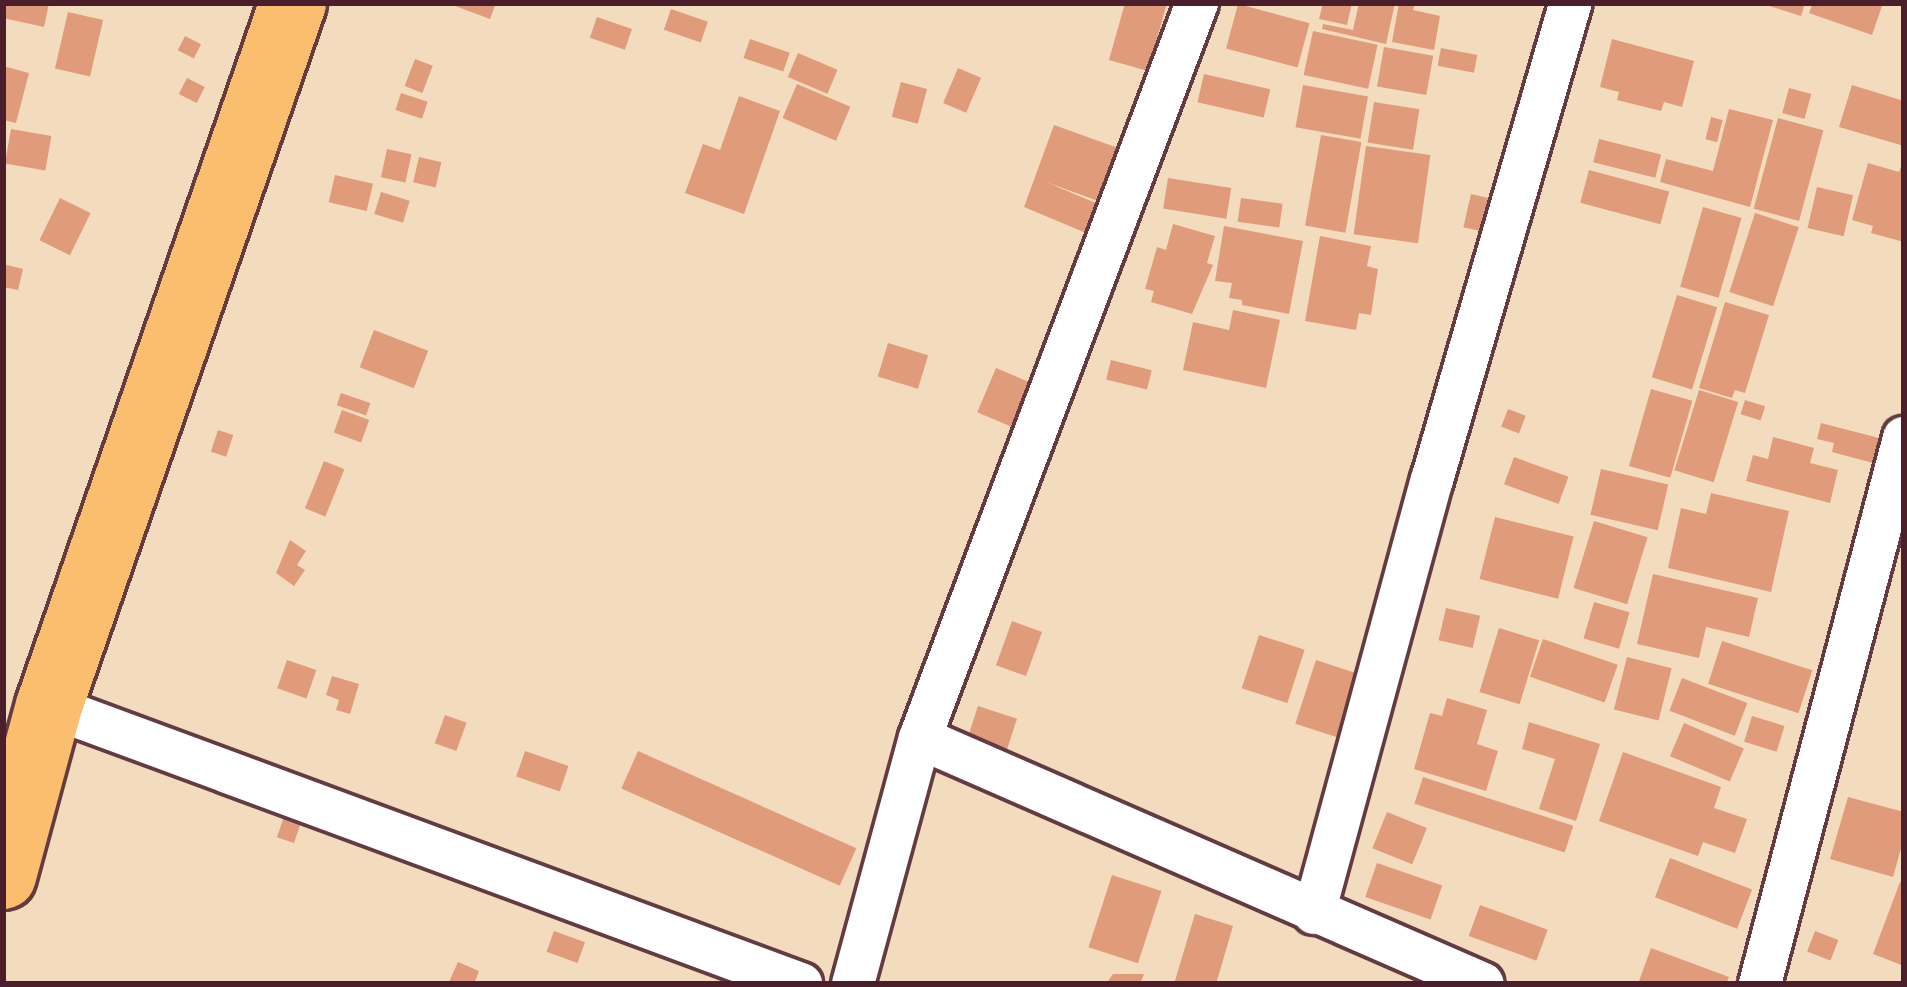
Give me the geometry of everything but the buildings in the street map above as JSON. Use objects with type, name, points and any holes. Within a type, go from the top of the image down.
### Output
[{"type":"highway","points":[[3,876],[49,706],[293,3]]},
{"type":"street","points":[[853,984],[920,738],[1198,3]]},
{"type":"street","points":[[1314,913],[1432,480],[1570,3]]},
{"type":"street","points":[[1760,984],[1904,438]]},
{"type":"street","points":[[49,706],[709,969],[801,984]]},
{"type":"street","points":[[920,738],[1483,984]]}]
